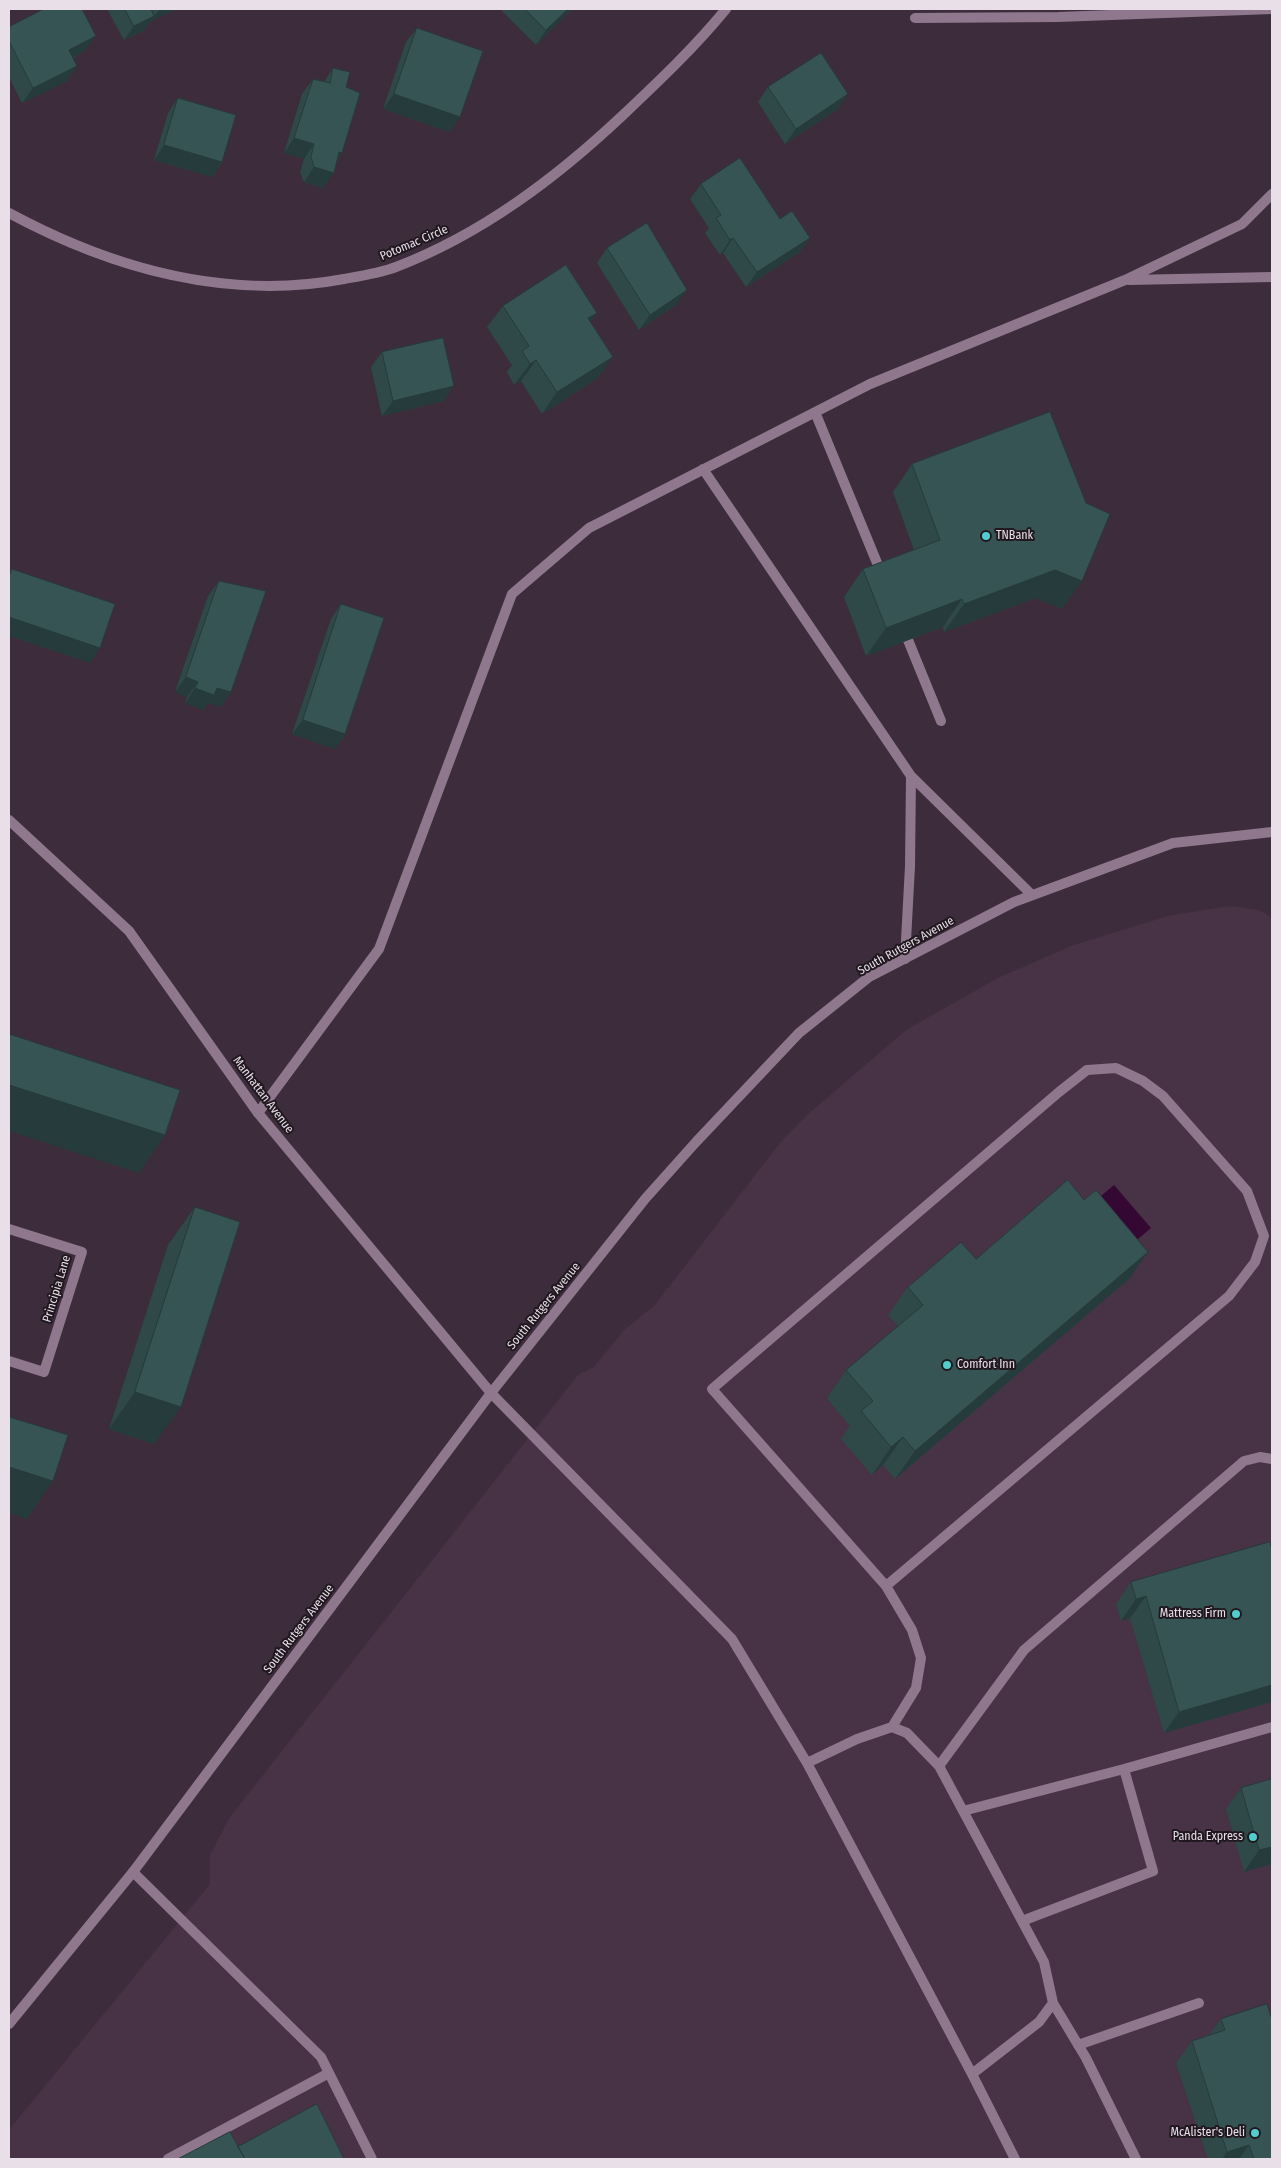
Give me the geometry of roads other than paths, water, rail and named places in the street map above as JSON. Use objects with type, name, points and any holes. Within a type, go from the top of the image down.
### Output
[{"type":"street","name":"Potomac Circle","points":[[9,213],[92,253],[168,276],[224,285],[275,286],[320,284],[394,268],[480,226],[552,178],[652,88],[726,9]]},
{"type":"street","points":[[915,18],[1272,9]]},
{"type":"street","points":[[258,1113],[379,949],[512,594],[589,528],[870,384],[1125,280],[1242,224],[1272,194]]},
{"type":"street","points":[[1125,280],[1272,277]]},
{"type":"street","points":[[815,412],[884,582]]},
{"type":"street","points":[[703,469],[911,776],[1032,895]]},
{"type":"street","points":[[908,640],[941,721]]},
{"type":"street","points":[[906,959],[911,776]]},
{"type":"street","name":"Manhattan Avenue","points":[[9,820],[129,931],[258,1113],[491,1393],[732,1639],[807,1763],[1015,2159]]},
{"type":"street","name":"South Rutgers Avenue","points":[[9,2024],[133,1872],[491,1393],[645,1199],[799,1033],[870,977],[1014,902],[1173,843],[1272,832]]},
{"type":"street","points":[[807,1763],[857,1739],[892,1727],[916,1688],[920,1658],[912,1630],[886,1586],[712,1389],[1059,1092],[1087,1070],[1116,1068],[1143,1081],[1163,1096],[1247,1191],[1264,1236],[1255,1262],[1229,1296],[886,1586]]},
{"type":"street","name":"Principia Lane","points":[[9,1229],[82,1252],[44,1372],[9,1361]]},
{"type":"street","points":[[939,1766],[1024,1650],[1244,1461],[1260,1457],[1272,1459]]},
{"type":"street","points":[[892,1727],[907,1733],[939,1766],[1044,1962],[1053,2003],[1078,2045],[1136,2159]]},
{"type":"street","points":[[963,1812],[1272,1727]]},
{"type":"street","points":[[1022,1921],[1153,1871],[1124,1769]]},
{"type":"street","points":[[133,1872],[321,2057],[372,2159]]},
{"type":"street","points":[[972,2074],[1039,2022],[1053,2003]]},
{"type":"street","points":[[1078,2045],[1199,2003]]},
{"type":"street","points":[[168,2159],[329,2073]]},
{"type":"place","name":"TNBank","points":[[986,536]]},
{"type":"place","name":"Comfort Inn","points":[[947,1365]]},
{"type":"place","name":"Mattress Firm","points":[[1236,1614]]},
{"type":"place","name":"Panda Express","points":[[1253,1837]]},
{"type":"place","name":"McAlister's Deli","points":[[1255,2133]]}]
